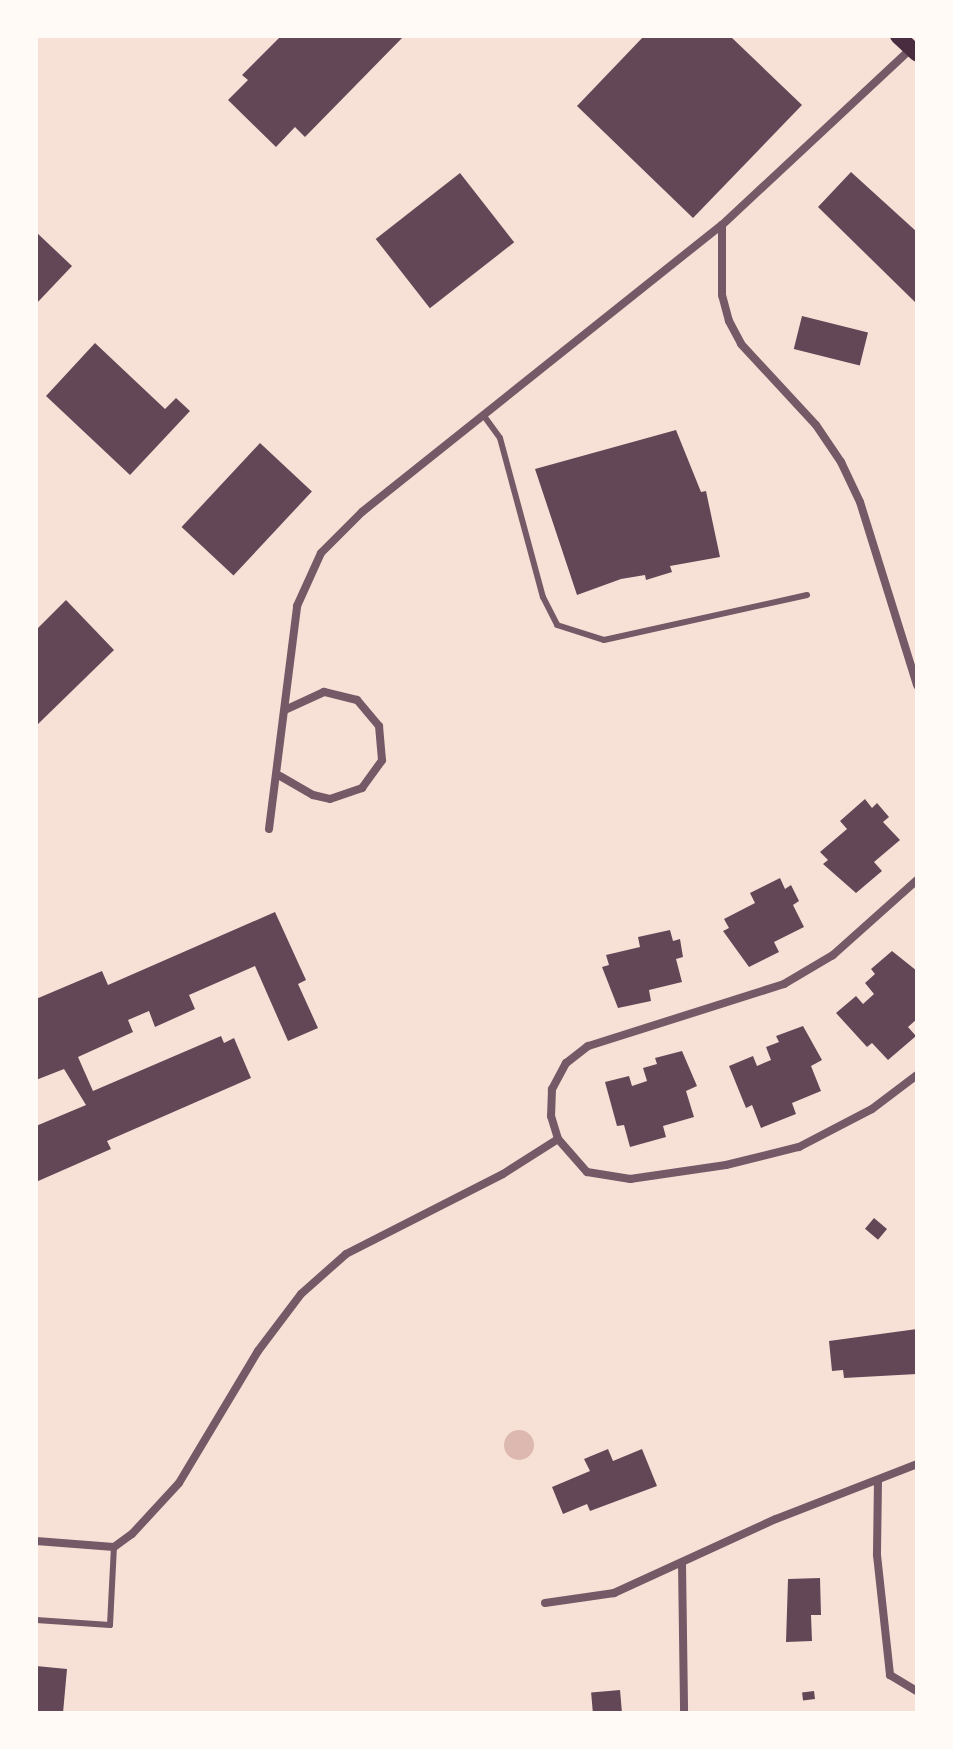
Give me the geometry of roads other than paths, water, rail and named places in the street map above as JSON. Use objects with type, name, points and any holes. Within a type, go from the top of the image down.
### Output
[{"type":"main road","points":[[898,36],[915,48]]},
{"type":"street","points":[[269,829],[280,776],[297,606],[321,553],[362,512],[722,225],[915,48]]},
{"type":"street","points":[[722,225],[722,295],[729,321],[741,344],[816,425],[841,462],[860,502],[917,685]]},
{"type":"street","points":[[280,776],[313,795],[347,796],[374,776],[383,751],[379,726],[357,700],[324,692],[287,709]]},
{"type":"street","points":[[917,880],[833,955],[784,984],[588,1046],[566,1063],[552,1089],[551,1116],[558,1139],[587,1172],[608,1179],[726,1165],[823,1136],[917,1075]]},
{"type":"street","points":[[36,1541],[114,1547],[154,1514],[179,1483],[258,1351],[301,1294],[346,1254],[503,1174],[558,1139]]},
{"type":"street","points":[[545,1603],[614,1593],[917,1464]]},
{"type":"street","points":[[878,1480],[877,1555],[890,1675],[917,1691]]},
{"type":"street","points":[[682,1563],[684,1713]]},
{"type":"lane","points":[[484,416],[500,438],[543,597],[557,625],[566,630],[604,640],[807,595]]},
{"type":"lane","points":[[36,1620],[110,1625],[114,1547]]}]
